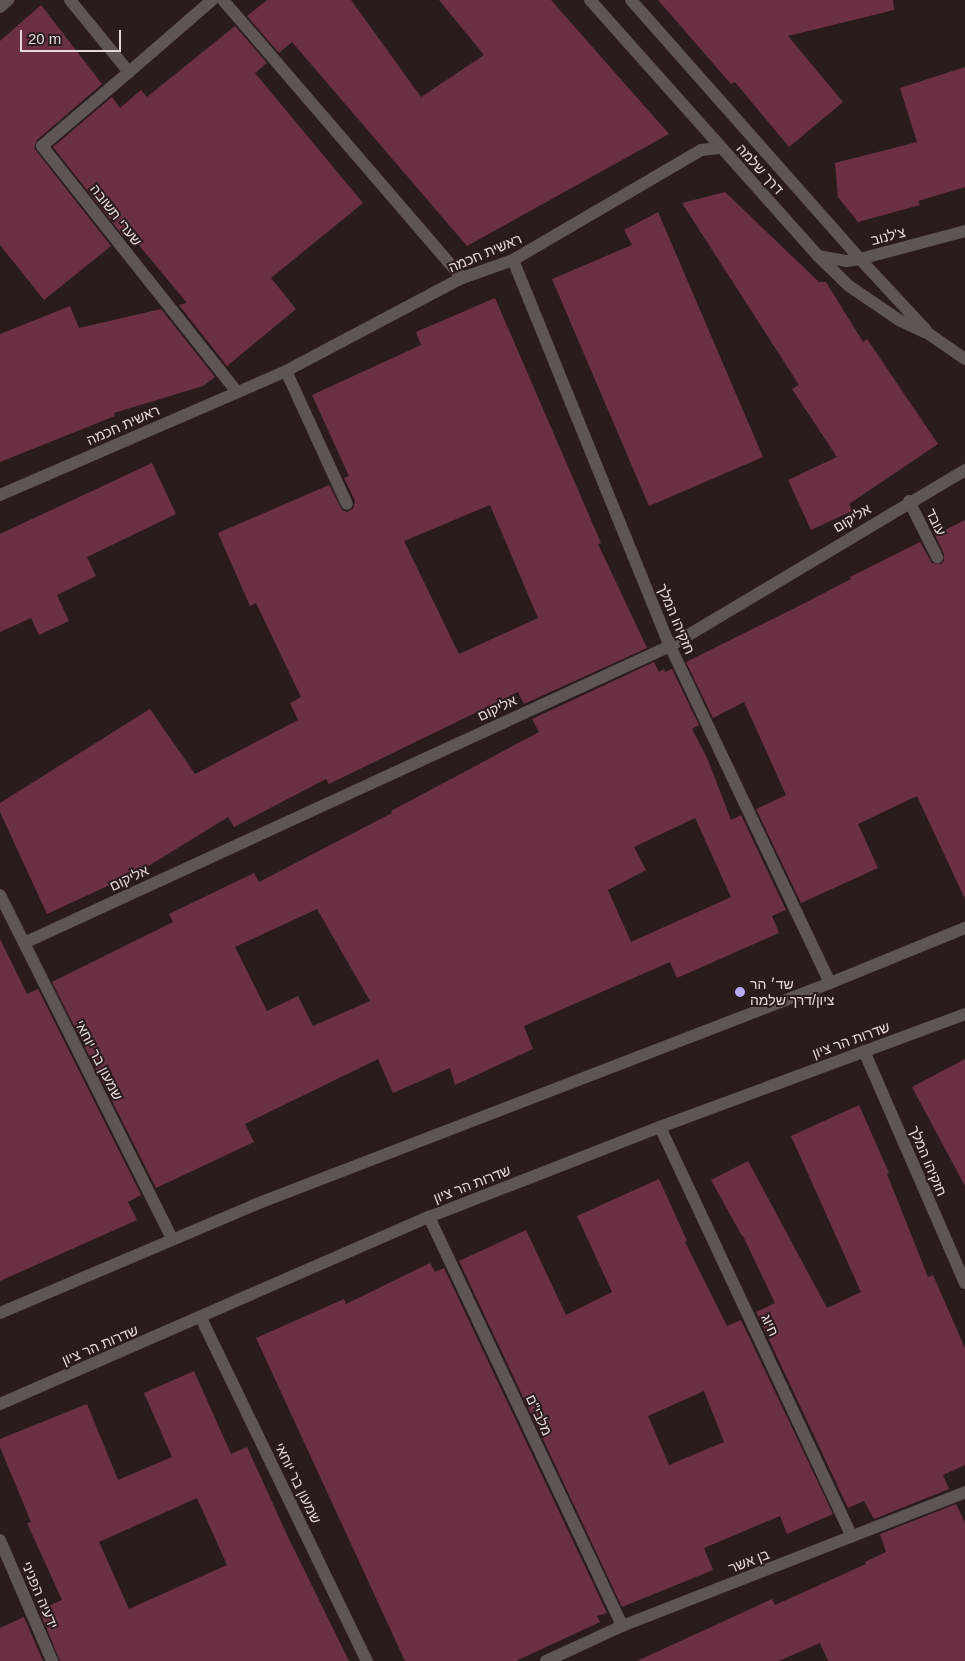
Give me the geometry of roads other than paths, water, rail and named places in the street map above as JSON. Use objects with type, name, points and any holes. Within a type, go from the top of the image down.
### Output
[{"type":"street","points":[[0,7],[8,0]]},
{"type":"street","points":[[70,0],[129,72]]},
{"type":"street","name":"שערי תשובה","points":[[212,0],[42,146],[237,392]]},
{"type":"street","points":[[224,0],[462,278]]},
{"type":"street","name":"דרך שלמה","points":[[590,0],[818,256],[862,296],[899,320],[929,334],[965,359]]},
{"type":"street","name":"דרך שלמה","points":[[631,0],[860,260],[906,306],[929,334]]},
{"type":"street","name":"ראשית חכמה","points":[[0,495],[286,371],[462,278],[513,260],[701,150],[720,148]]},
{"type":"street","name":"צ'לנוב","points":[[818,256],[847,261],[860,260],[965,231]]},
{"type":"street","name":"חזקיהו המלך","points":[[513,260],[670,646],[830,983]]},
{"type":"street","points":[[286,371],[347,504]]},
{"type":"street","name":"אליקום","points":[[24,943],[670,646],[909,501],[965,470]]},
{"type":"street","name":"עובד","points":[[909,501],[937,557]]},
{"type":"street","name":"שמעון בר יוחאי","points":[[0,895],[172,1239]]},
{"type":"street","points":[[0,1313],[172,1239],[830,983],[965,928]]},
{"type":"street","name":"שדרות הר ציון","points":[[0,1404],[429,1217],[660,1127],[965,1014]]},
{"type":"street","name":"חזקיהו המלך","points":[[864,1050],[965,1283]]},
{"type":"street","name":"חיוג","points":[[660,1127],[852,1536]]},
{"type":"street","name":"מלבי\"ם","points":[[429,1217],[622,1626]]},
{"type":"street","name":"שמעון בר יוחאי","points":[[201,1318],[367,1661]]},
{"type":"street","name":"בן אשר","points":[[546,1661],[622,1626],[965,1492]]},
{"type":"street","name":"ידעיה הפניני","points":[[0,1540],[52,1661]]},
{"type":"place","name":"שד׳ הר ציון/דרך שלמה","points":[[740,992]]}]
